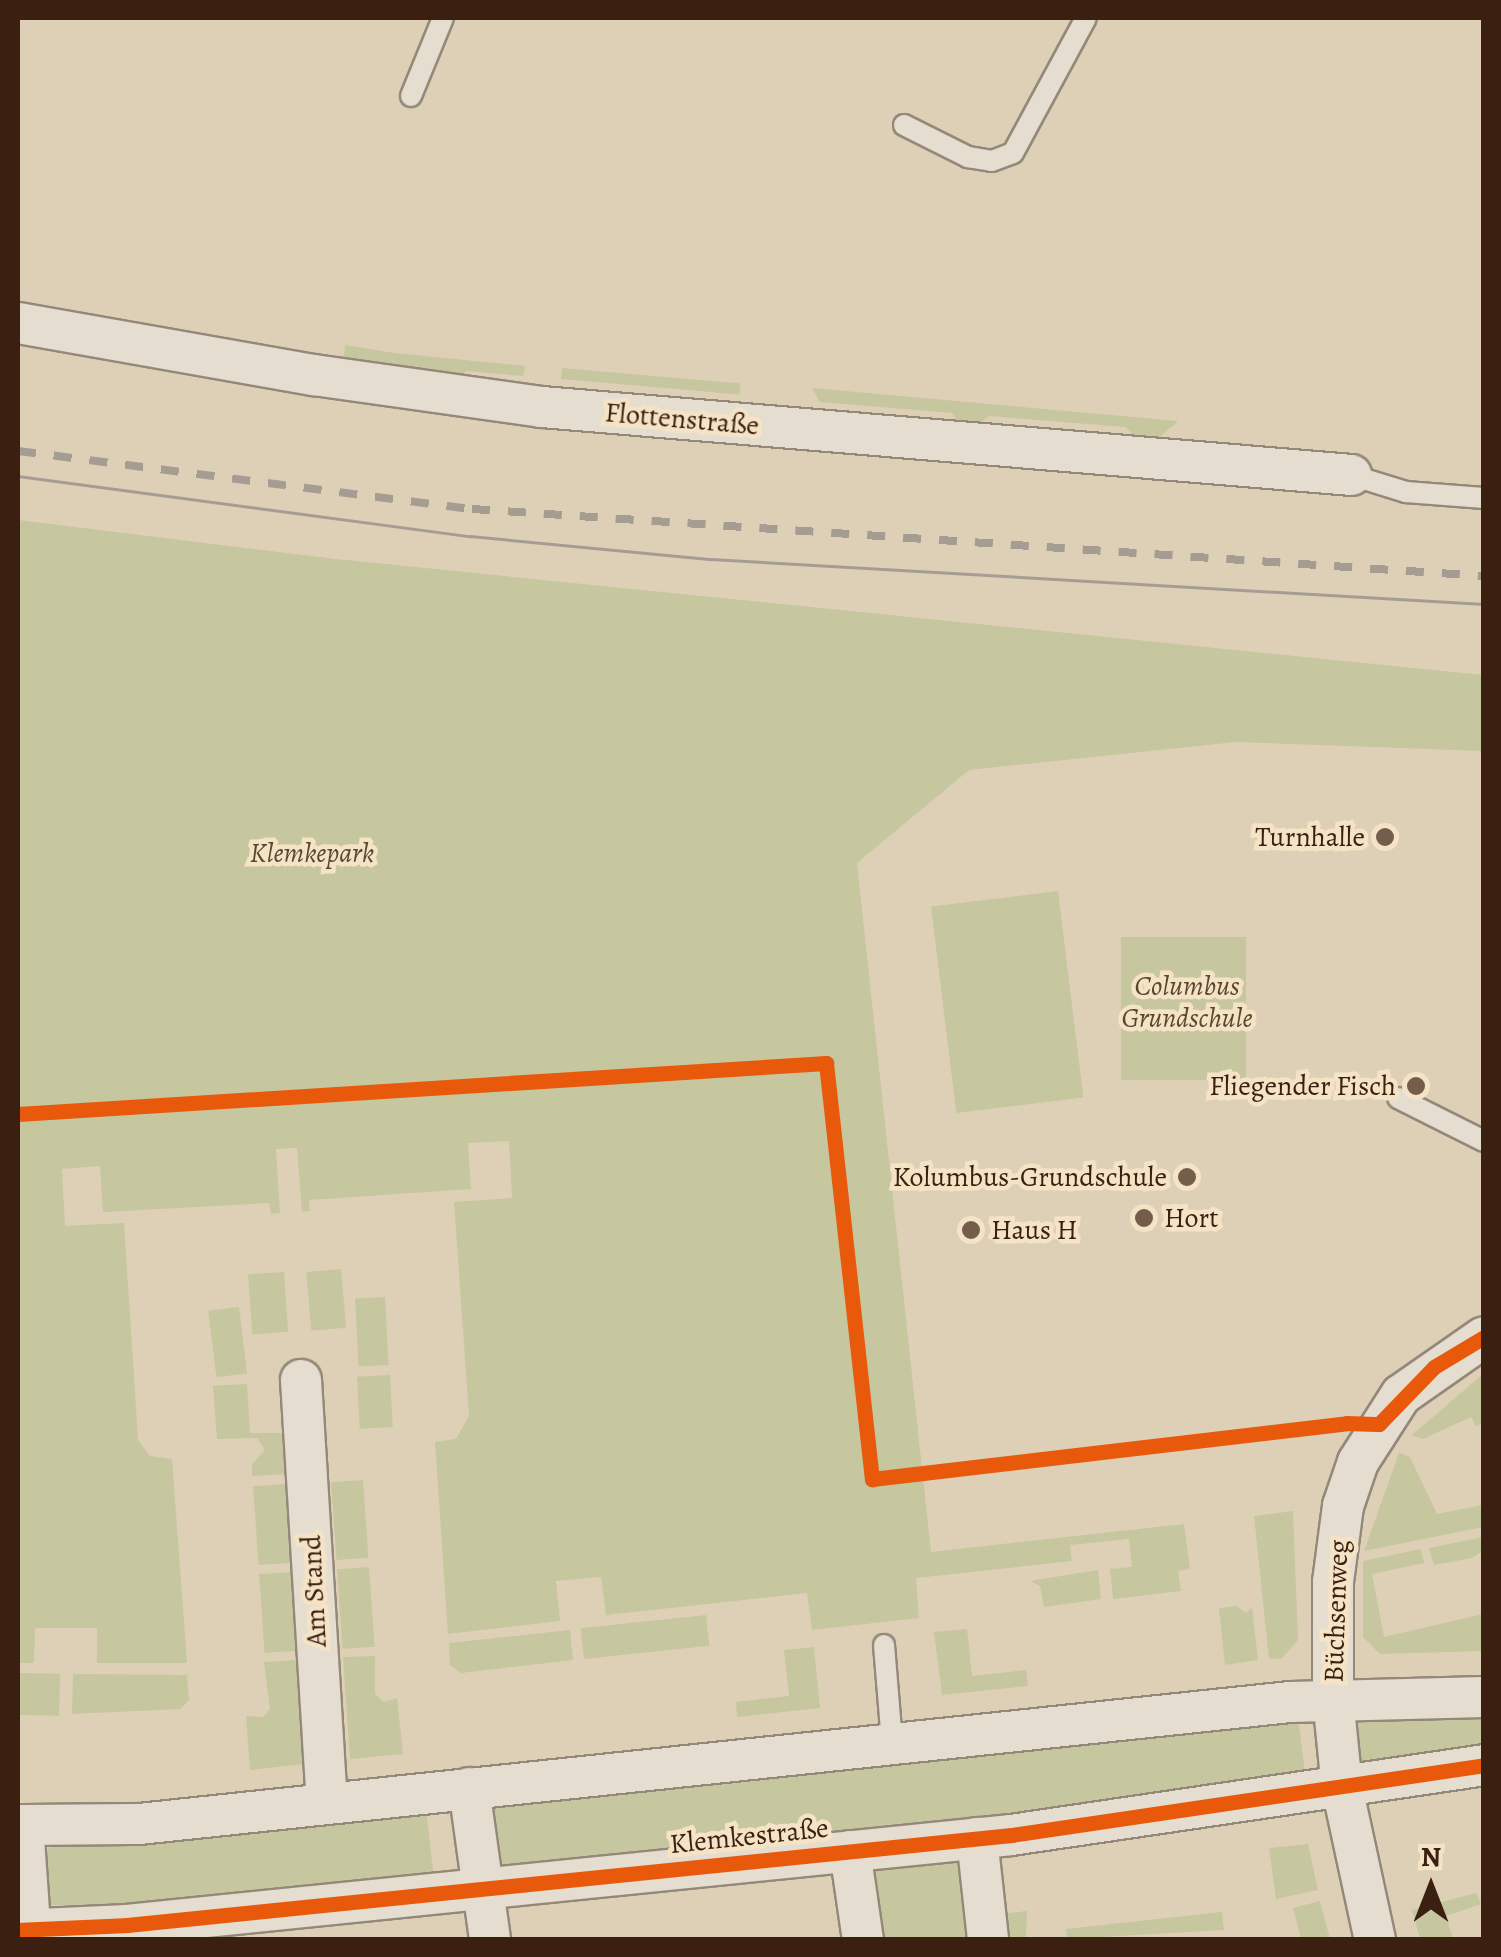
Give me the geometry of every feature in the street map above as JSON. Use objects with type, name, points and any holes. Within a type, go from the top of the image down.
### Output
[{"type":"street","name":"Flottenstraße","points":[[18,323],[542,407],[1351,475]]},
{"type":"street","name":"Büchsenweg","points":[[1376,1940],[1342,1788],[1334,1698],[1336,1544],[1358,1462],[1401,1396],[1484,1337]]},
{"type":"street","name":"Am Stand","points":[[301,1380],[327,1802]]},
{"type":"street","points":[[27,1933],[20,1824],[139,1824],[1334,1698],[1484,1697]]},
{"type":"street","name":"Klemkestraße","points":[[27,1933],[978,1838],[1484,1765]]},
{"type":"street","points":[[469,1788],[490,1940]]},
{"type":"street","points":[[978,1838],[988,1940]]},
{"type":"street","points":[[850,1851],[863,1940]]},
{"type":"lane","points":[[411,96],[443,18]]},
{"type":"lane","points":[[904,125],[968,157],[992,161],[1013,152],[1086,18]]},
{"type":"lane","points":[[1351,475],[1406,492],[1484,498]]},
{"type":"lane","points":[[1398,1098],[1484,1141]]},
{"type":"lane","points":[[884,1645],[892,1742]]},
{"type":"green space","points":[[345,345],[525,366],[523,376],[466,371],[459,381],[343,363]]},
{"type":"green space","points":[[562,368],[740,384],[739,395],[561,379]]},
{"type":"green space","points":[[812,388],[1178,421],[1155,441],[1138,439],[1125,427],[989,416],[978,425],[960,424],[952,413],[820,402]]},
{"type":"green space","name":"Klemkepark","points":[[18,520],[336,559],[1483,675],[1483,751],[1236,742],[969,770],[857,863],[931,1552],[1184,1524],[1190,1569],[1178,1571],[1181,1591],[1113,1599],[1110,1569],[1132,1567],[1129,1539],[1070,1545],[1072,1561],[916,1578],[919,1618],[812,1630],[807,1593],[606,1615],[601,1577],[556,1581],[560,1621],[448,1634],[435,1442],[456,1439],[469,1416],[454,1202],[512,1198],[509,1141],[468,1143],[471,1189],[309,1200],[310,1211],[302,1212],[297,1148],[276,1149],[280,1213],[271,1214],[269,1203],[103,1212],[100,1166],[62,1169],[65,1226],[124,1223],[138,1440],[150,1456],[172,1459],[187,1663],[97,1663],[97,1628],[35,1628],[34,1663],[18,1663]]},
{"type":"green space","points":[[1058,891],[1083,1097],[956,1113],[931,907]]},
{"type":"green space","name":"Columbus Grundschule","points":[[1121,937],[1246,937],[1246,1080],[1121,1080]]},
{"type":"green space","points":[[341,1269],[346,1328],[311,1331],[306,1272]]},
{"type":"green space","points":[[284,1272],[288,1332],[252,1334],[248,1275]]},
{"type":"green space","points":[[385,1297],[389,1365],[359,1366],[355,1299]]},
{"type":"green space","points":[[239,1307],[247,1374],[216,1377],[208,1311]]},
{"type":"green space","points":[[1483,1374],[1483,1423],[1476,1426],[1471,1417],[1423,1439],[1412,1435]]},
{"type":"green space","points":[[390,1375],[393,1427],[360,1429],[357,1377]]},
{"type":"green space","points":[[247,1384],[250,1433],[282,1433],[285,1474],[252,1476],[252,1464],[265,1450],[257,1438],[217,1439],[213,1386]]},
{"type":"green space","points":[[1399,1453],[1410,1457],[1437,1514],[1483,1505],[1483,1527],[1364,1551]]},
{"type":"green space","points":[[363,1480],[368,1558],[337,1560],[331,1482]]},
{"type":"green space","points":[[286,1484],[292,1563],[259,1565],[253,1486]]},
{"type":"green space","points":[[1293,1511],[1298,1640],[1282,1658],[1269,1659],[1254,1516]]},
{"type":"green space","points":[[1483,1537],[1483,1551],[1472,1558],[1434,1565],[1429,1548]]},
{"type":"green space","points":[[1421,1549],[1424,1563],[1372,1574],[1384,1637],[1483,1614],[1483,1651],[1380,1654],[1363,1637],[1363,1561]]},
{"type":"green space","points":[[369,1567],[375,1647],[343,1649],[337,1569]]},
{"type":"green space","points":[[1098,1570],[1101,1599],[1044,1607],[1040,1586],[1030,1581]]},
{"type":"green space","points":[[291,1572],[297,1651],[265,1653],[259,1574]]},
{"type":"green space","points":[[1237,1606],[1246,1613],[1252,1607],[1258,1660],[1225,1665],[1219,1608]]},
{"type":"green space","points":[[706,1615],[709,1646],[584,1659],[581,1628]]},
{"type":"green space","points":[[967,1629],[972,1676],[1026,1670],[1028,1686],[942,1695],[934,1632]]},
{"type":"green space","points":[[570,1630],[573,1660],[461,1673],[450,1665],[449,1643]]},
{"type":"green space","points":[[814,1647],[820,1708],[737,1717],[736,1702],[789,1696],[784,1650]]},
{"type":"green space","points":[[375,1656],[375,1694],[384,1702],[397,1698],[403,1754],[350,1759],[343,1657]]},
{"type":"green space","points":[[297,1660],[304,1764],[250,1770],[246,1716],[263,1717],[270,1709],[264,1662]]},
{"type":"green space","points":[[18,1673],[60,1674],[59,1716],[18,1715]]},
{"type":"green space","points":[[73,1674],[187,1675],[189,1700],[180,1709],[72,1714]]},
{"type":"green space","points":[[1483,1711],[1483,1751],[1360,1770],[1355,1716]]},
{"type":"green space","points":[[1298,1717],[1306,1781],[505,1867],[496,1857],[494,1804]]},
{"type":"green space","points":[[426,1809],[434,1879],[197,1904],[49,1905],[45,1852],[54,1844]]},
{"type":"green space","points":[[1308,1844],[1318,1890],[1276,1899],[1269,1848]]},
{"type":"green space","points":[[953,1854],[968,1881],[976,1939],[873,1939],[872,1864]]},
{"type":"green space","points":[[1476,1893],[1481,1904],[1446,1916],[1453,1939],[1420,1939],[1412,1910]]},
{"type":"green space","points":[[1320,1901],[1330,1939],[1301,1939],[1293,1908]]},
{"type":"green space","points":[[1027,1911],[1026,1939],[1004,1939],[1001,1914]]},
{"type":"green space","points":[[1222,1912],[1224,1930],[1067,1939],[1066,1929]]},
{"type":"tram line","points":[[18,476],[470,536],[711,559],[1484,604]]},
{"type":"railway","points":[[18,451],[472,509],[1484,576]]},
{"type":"cycle path","points":[[18,1114],[826,1063],[872,1479],[1347,1423],[1379,1424],[1434,1367],[1484,1337]]},
{"type":"cycle path","points":[[18,1930],[127,1925],[1011,1835],[1484,1765]]},
{"type":"place","name":"Turnhalle","points":[[1385,837]]},
{"type":"place","name":"Fliegender Fisch","points":[[1416,1086]]},
{"type":"place","name":"Kolumbus-Grundschule","points":[[1187,1177]]},
{"type":"place","name":"Hort","points":[[1144,1218]]},
{"type":"place","name":"Haus H","points":[[971,1230]]}]
